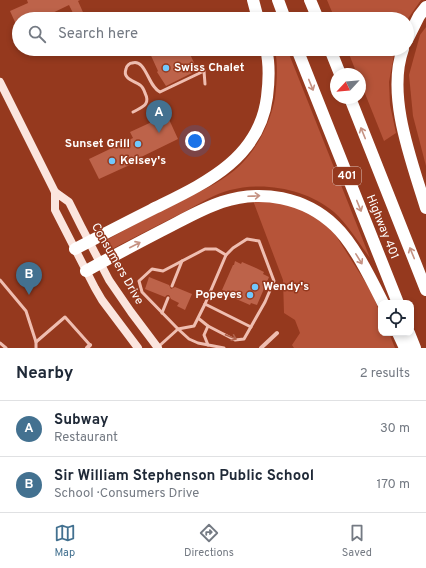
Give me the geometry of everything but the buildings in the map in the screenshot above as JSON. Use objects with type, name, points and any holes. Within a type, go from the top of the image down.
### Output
[{"type":"highway","points":[[253,0],[256,12]]},
{"type":"highway","points":[[278,0],[282,12]]},
{"type":"highway","points":[[310,0],[315,12]]},
{"type":"highway","points":[[414,26],[426,7]]},
{"type":"highway","points":[[75,249],[214,177],[240,154],[253,139],[261,122],[266,104],[269,71],[267,56]]},
{"type":"highway","name":"Highway 401","points":[[300,56],[397,300]]},
{"type":"highway","points":[[333,56],[338,68]]},
{"type":"highway","points":[[401,56],[398,79],[398,101],[404,131],[426,208]]},
{"type":"highway","name":"Highway 401","points":[[352,104],[426,290]]},
{"type":"highway","points":[[86,271],[221,202],[238,197],[282,197],[294,200],[311,208],[336,226],[361,262],[381,300]]},
{"type":"highway","points":[[399,336],[405,348]]},
{"type":"highway","points":[[411,336],[415,348]]},
{"type":"main road","name":"Consumers Drive","points":[[0,82],[55,192],[55,210],[86,271],[102,300],[138,348]]},
{"type":"main road","name":"Consumers Drive","points":[[55,192],[69,202],[109,280],[130,312],[158,348]]},
{"type":"street","points":[[261,348],[277,333]]},
{"type":"lane","points":[[133,112],[144,107],[148,99],[143,87],[126,76],[125,70],[128,65],[132,63],[137,62],[141,64],[153,87],[160,92],[204,71],[205,84]]},
{"type":"lane","points":[[158,348],[178,329],[194,326],[226,255],[233,248],[247,239],[259,241],[274,281],[265,302],[244,339],[235,340],[208,326],[198,318]]},
{"type":"lane","points":[[224,348],[198,343],[189,339],[142,292],[139,281],[152,269],[163,271],[205,249],[216,249],[226,255]]},
{"type":"lane","points":[[172,286],[182,261]]},
{"type":"lane","points":[[0,280],[26,311],[36,342],[36,348]]},
{"type":"lane","points":[[162,313],[168,298]]},
{"type":"lane","points":[[205,304],[251,327]]},
{"type":"lane","points":[[36,342],[65,317],[88,347]]},
{"type":"lane","points":[[208,326],[204,335],[208,345]]},
{"type":"lane","points":[[0,343],[6,348]]},
{"type":"shaded area","points":[[327,0],[421,0],[413,12],[332,12]]},
{"type":"shaded area","points":[[426,27],[426,166],[413,116],[409,75],[420,35]]},
{"type":"shaded area","points":[[276,56],[290,56],[370,258],[344,223],[334,212],[323,204],[285,189],[257,186],[243,187],[219,194],[106,251],[102,243],[216,183],[231,173],[247,158],[260,139],[273,108],[277,80]]},
{"type":"shaded area","points":[[350,56],[394,56],[389,82],[390,105],[396,133],[384,141],[366,96],[366,68],[355,68]]},
{"type":"shaded area","points":[[252,198],[279,203],[311,212],[333,231],[371,291],[378,308],[378,336],[390,336],[395,348],[294,348],[292,345],[300,333],[295,320],[284,313],[283,280]]},
{"type":"place","name":"Swiss Chalet","points":[[166,68]]},
{"type":"place","name":"Subway","points":[[159,133]]},
{"type":"place","name":"Sunset Grill","points":[[138,144]]},
{"type":"place","name":"Kelsey's","points":[[112,161]]},
{"type":"place","name":"Wendy's","points":[[255,287]]},
{"type":"place","name":"Sir William Stephenson Public School","points":[[29,295]]},
{"type":"place","name":"Popeyes","points":[[250,295]]}]
